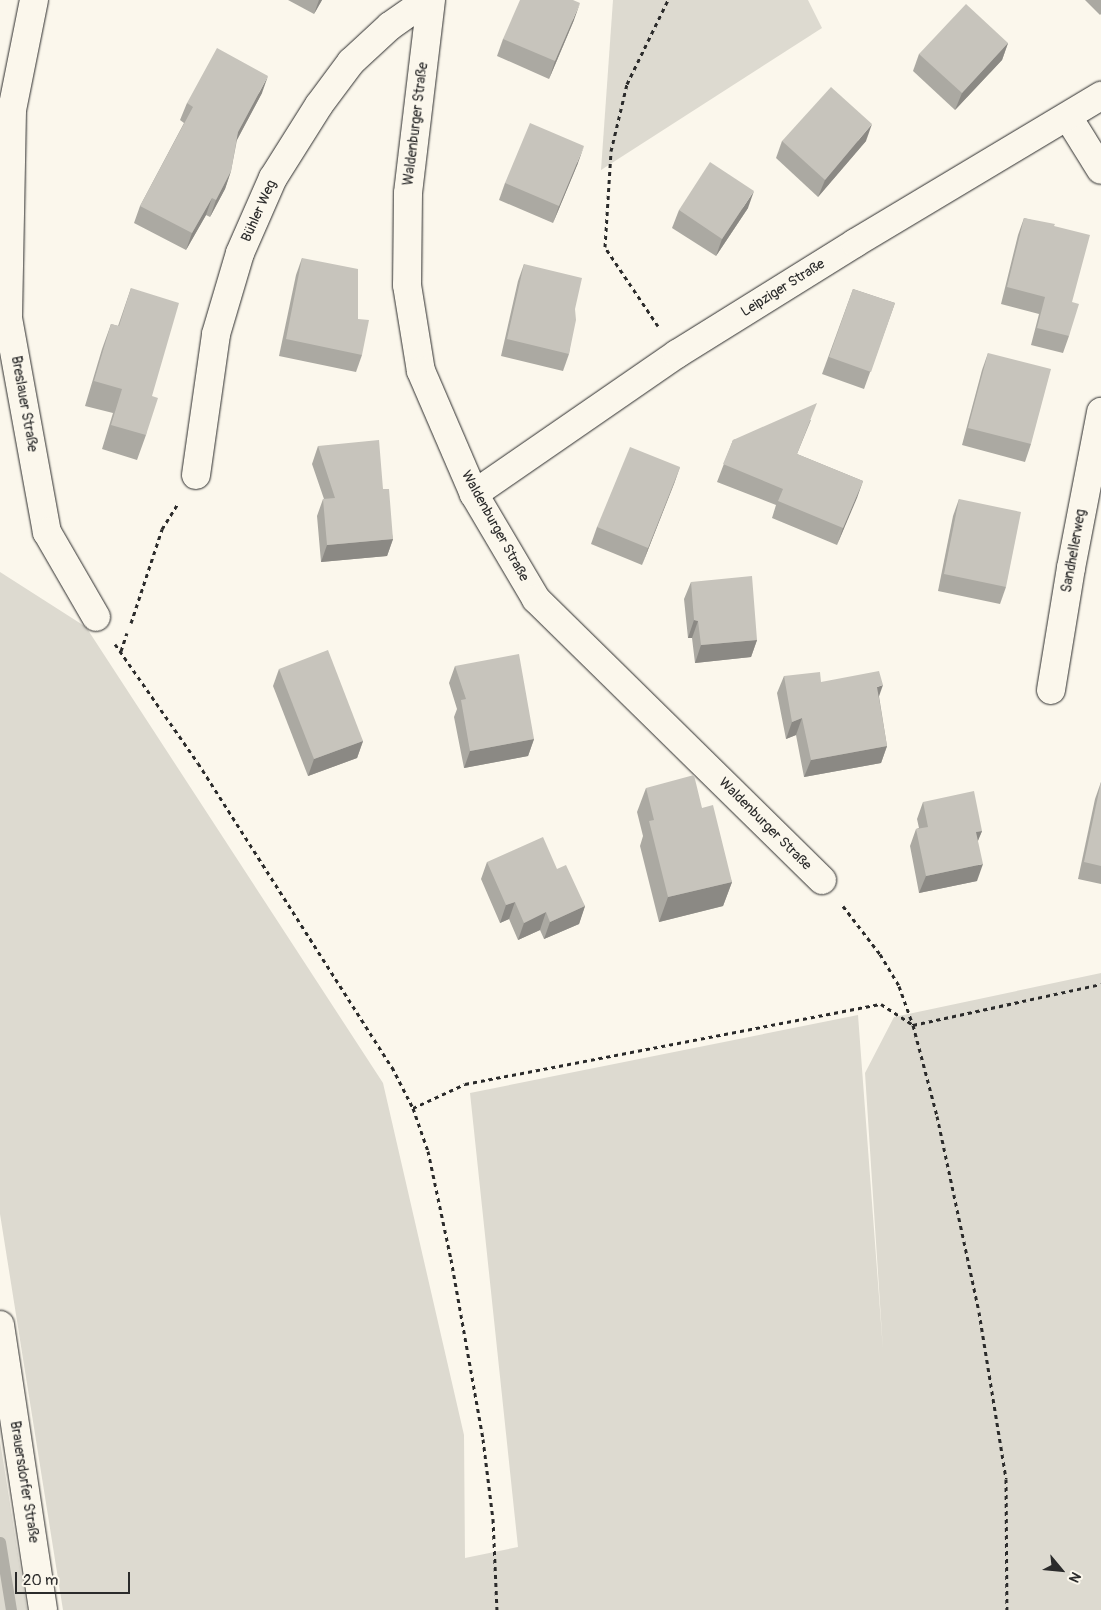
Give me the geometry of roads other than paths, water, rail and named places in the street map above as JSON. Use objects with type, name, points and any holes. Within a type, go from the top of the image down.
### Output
[{"type":"street","name":"Breslauer Straße","points":[[34,0],[12,110],[8,318],[46,532],[96,617]]},
{"type":"street","name":"Bühler Weg","points":[[196,475],[216,334],[240,253],[273,178],[319,105],[351,62],[390,26],[427,0]]},
{"type":"street","name":"Waldenburger Straße","points":[[431,0],[408,193],[407,285],[421,371],[474,494],[536,599],[822,880]]},
{"type":"street","name":"Leipziger Straße","points":[[474,494],[677,354],[855,243],[1101,96]]},
{"type":"street","points":[[1068,117],[1101,170]]},
{"type":"street","name":"Sandhellerweg","points":[[1051,690],[1071,568],[1101,412]]},
{"type":"street","name":"Brauersdorfer Straße","points":[[0,1325],[43,1610]]},
{"type":"waterway","points":[[0,1542],[11,1610]]}]
